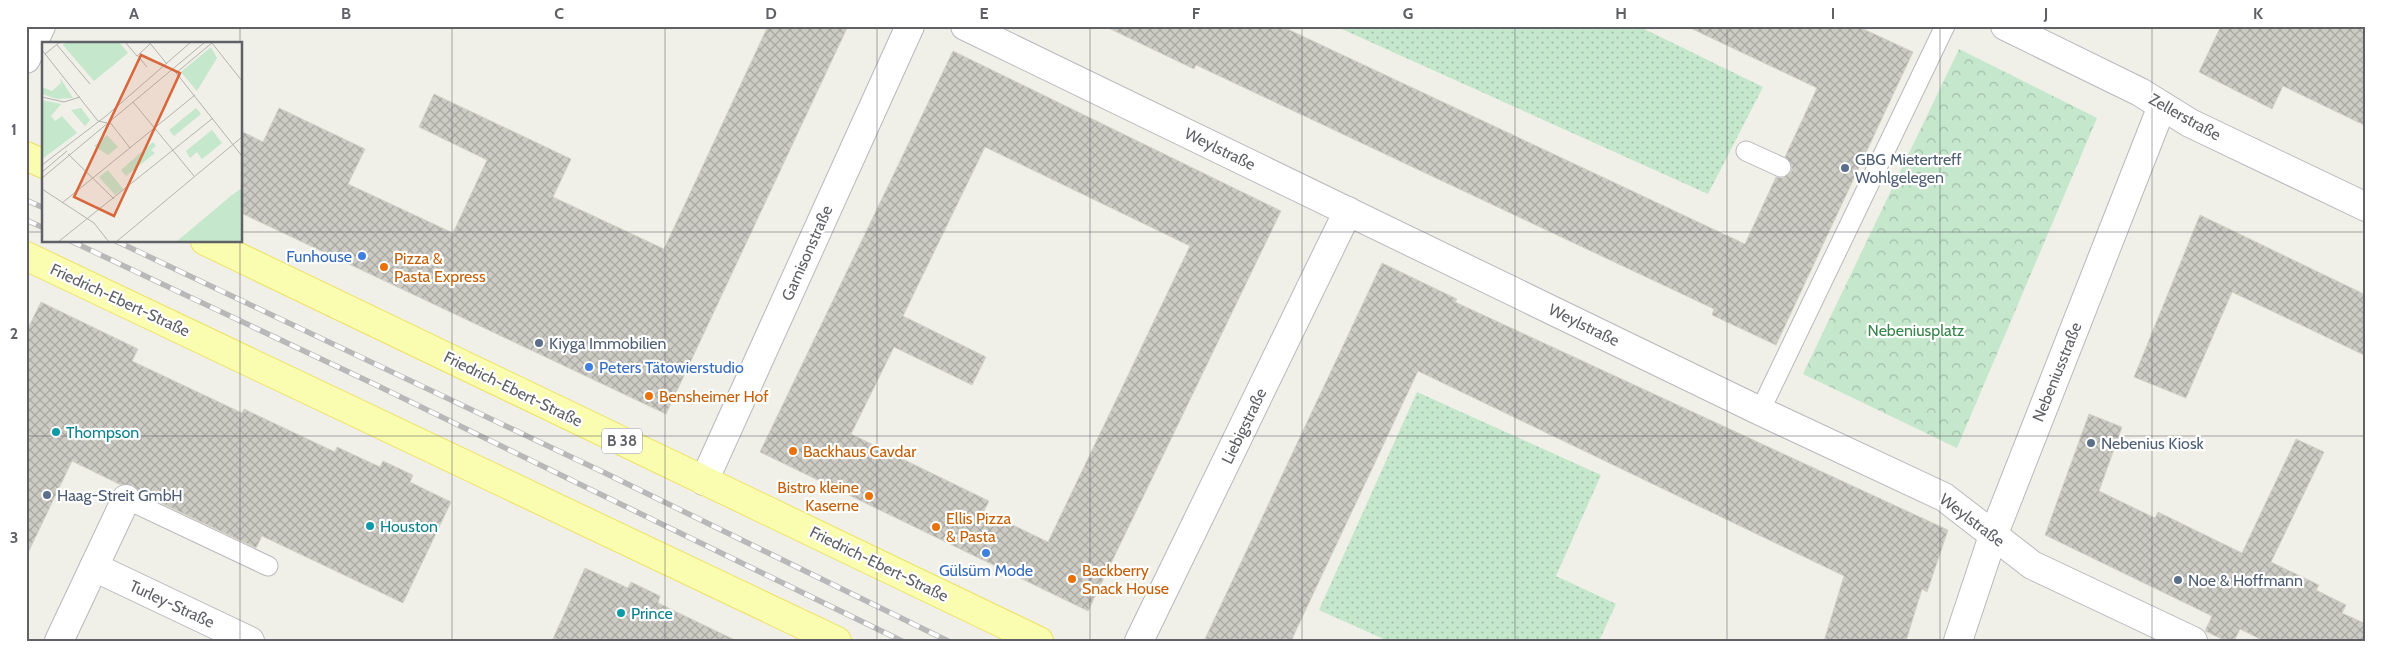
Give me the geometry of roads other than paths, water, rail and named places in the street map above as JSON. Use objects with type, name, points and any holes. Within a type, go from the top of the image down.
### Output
[{"type":"main road","points":[[26,156],[42,163]]},
{"type":"main road","name":"Friedrich-Ebert-Straße","points":[[206,242],[1039,641]]},
{"type":"main road","name":"Friedrich-Ebert-Straße","points":[[26,256],[837,641]]},
{"type":"street","points":[[26,59],[41,26]]},
{"type":"street","name":"Garnisonstraße","points":[[704,480],[910,26]]},
{"type":"street","name":"Weylstraße","points":[[965,26],[1760,411],[1944,497],[2032,565],[2193,641]]},
{"type":"street","name":"Zellerstraße","points":[[2005,26],[2140,92],[2190,123],[2366,207]]},
{"type":"street","name":"Nebeniusstraße","points":[[1958,641],[1993,536],[2162,106]]},
{"type":"street","name":"Liebigstraße","points":[[1139,641],[1348,211]]},
{"type":"street","points":[[59,641],[126,499]]},
{"type":"street","name":"Turley-Straße","points":[[94,567],[250,641]]},
{"type":"lane","points":[[1760,411],[1852,201],[1945,26]]},
{"type":"lane","points":[[1746,150],[1780,166]]},
{"type":"lane","points":[[126,499],[268,566]]},
{"type":"railway","points":[[26,200],[42,207]]},
{"type":"railway","points":[[26,220],[42,227]]},
{"type":"railway","points":[[73,242],[374,384],[902,641]]},
{"type":"railway","points":[[118,242],[605,473],[948,641]]},
{"type":"place","name":"GBG Mietertreff Wohlgelegen","points":[[1845,168]]},
{"type":"place","name":"Funhouse","points":[[362,256]]},
{"type":"place","name":"Pizza & Pasta Express","points":[[384,267]]},
{"type":"place","name":"Kiyga Immobilien","points":[[539,343]]},
{"type":"place","name":"Peters Tätowierstudio","points":[[589,367]]},
{"type":"place","name":"Bensheimer Hof","points":[[649,396]]},
{"type":"place","name":"Thompson","points":[[56,432]]},
{"type":"place","name":"Nebenius Kiosk","points":[[2091,443]]},
{"type":"place","name":"Backhaus Cavdar","points":[[793,451]]},
{"type":"place","name":"Haag-Streit GmbH","points":[[47,495]]},
{"type":"place","name":"Bistro kleine Kaserne","points":[[869,496]]},
{"type":"place","name":"Houston","points":[[370,526]]},
{"type":"place","name":"Ellis Pizza & Pasta","points":[[936,527]]},
{"type":"place","name":"Gülsüm Mode","points":[[986,553]]},
{"type":"place","name":"Backberry Snack House","points":[[1072,579]]},
{"type":"place","name":"Noe & Hoffmann","points":[[2178,580]]},
{"type":"place","name":"Prince","points":[[621,613]]},
{"type":"park label","name":"Nebeniusplatz","points":[[1916,330]]}]
